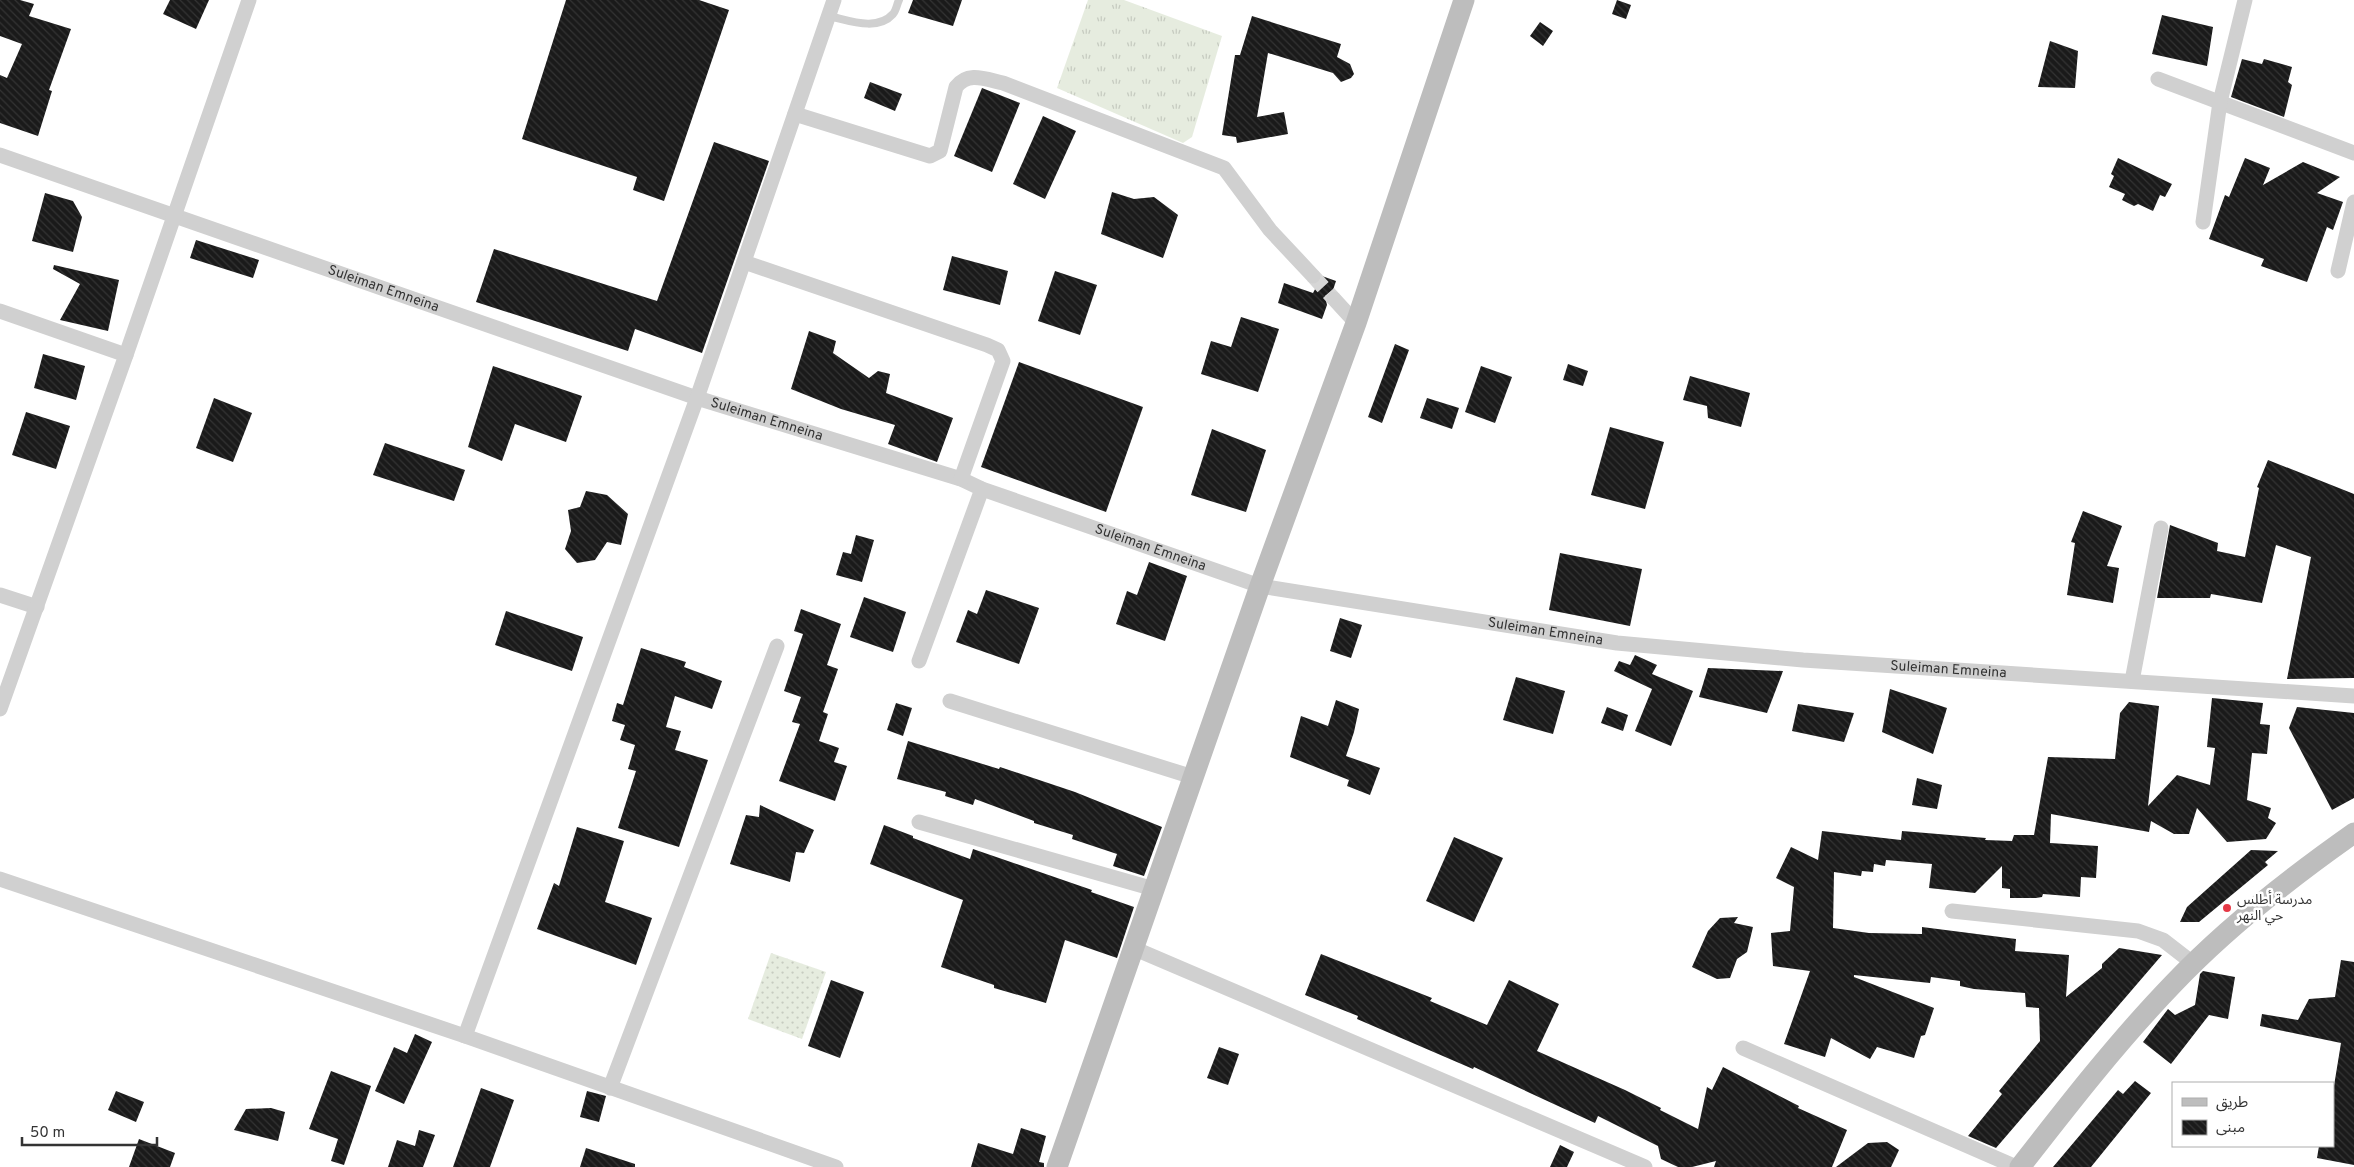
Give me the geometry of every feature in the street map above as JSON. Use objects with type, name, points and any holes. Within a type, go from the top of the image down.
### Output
[{"type":"street","points":[[0,709],[126,355],[249,0]]},
{"type":"street","points":[[465,1036],[697,398],[834,0]]},
{"type":"street","points":[[1057,1167],[1260,586],[1356,322],[1464,0]]},
{"type":"street","points":[[2203,222],[2220,102],[2245,0]]},
{"type":"street","points":[[795,114],[930,156],[940,151],[956,87],[960,82],[966,78],[973,77],[1002,83],[1224,168],[1270,230],[1313,276]]},
{"type":"street","points":[[2158,79],[2354,153]]},
{"type":"street","name":"Suleiman Emneina","points":[[0,155],[697,398],[961,479],[982,489],[1260,586],[1617,643],[1803,660],[2354,696]]},
{"type":"street","points":[[2338,271],[2354,202]]},
{"type":"street","points":[[744,262],[998,350],[1003,361],[961,479]]},
{"type":"street","points":[[1334,299],[1356,322]]},
{"type":"street","points":[[0,311],[126,355]]},
{"type":"street","points":[[919,661],[982,489]]},
{"type":"street","points":[[2132,681],[2161,528]]},
{"type":"street","points":[[0,595],[37,607]]},
{"type":"street","points":[[610,1088],[777,646]]},
{"type":"street","points":[[950,701],[1193,777]]},
{"type":"street","points":[[918,822],[1154,889]]},
{"type":"street","points":[[1743,1048],[2018,1167],[2130,1031],[2194,964],[2246,916],[2318,858],[2354,833]]},
{"type":"street","points":[[0,879],[465,1036],[836,1167]]},
{"type":"street","points":[[1952,911],[2138,931],[2162,940],[2194,964]]},
{"type":"street","points":[[1133,948],[1615,1161],[1645,1167]]},
{"type":"lane","points":[[829,16],[869,24],[881,23],[893,14],[899,0]]},
{"type":"green space","points":[[1088,0],[1124,0],[1222,36],[1192,137],[1183,143],[1057,88]]},
{"type":"green space","points":[[771,953],[826,972],[802,1039],[748,1019]]},
{"type":"building","points":[[0,0],[20,0],[34,4],[29,16],[71,29],[49,90],[52,91],[38,136],[0,123],[0,75],[7,78],[22,44],[0,36]]},
{"type":"building","points":[[170,0],[209,0],[196,29],[163,14]]},
{"type":"building","points":[[566,0],[699,0],[729,10],[664,201],[633,190],[637,177],[522,139]]},
{"type":"building","points":[[913,0],[962,0],[953,26],[908,13]]},
{"type":"building","points":[[1617,0],[1631,5],[1626,19],[1612,14]]},
{"type":"building","points":[[2162,15],[2213,27],[2207,66],[2152,54]]},
{"type":"building","points":[[1252,16],[1341,44],[1337,57],[1350,64],[1354,74],[1351,78],[1341,82],[1333,73],[1268,53],[1257,117],[1284,112],[1288,134],[1237,143],[1236,137],[1222,135],[1235,55],[1240,55]]},
{"type":"building","points":[[1540,22],[1553,31],[1543,46],[1530,36]]},
{"type":"building","points":[[2050,41],[2078,51],[2075,88],[2038,87]]},
{"type":"building","points":[[2242,59],[2262,64],[2264,59],[2292,67],[2288,82],[2292,85],[2284,117],[2231,97]]},
{"type":"building","points":[[870,82],[902,94],[895,111],[864,98]]},
{"type":"building","points":[[982,88],[1020,103],[992,172],[954,156]]},
{"type":"building","points":[[1043,116],[1076,131],[1045,199],[1013,184]]},
{"type":"building","points":[[714,142],[769,161],[702,353],[635,329],[628,351],[476,302],[494,249],[657,301]]},
{"type":"building","points":[[2118,158],[2172,184],[2165,197],[2160,195],[2153,211],[2138,204],[2134,206],[2122,200],[2125,194],[2109,187],[2114,176],[2111,174]]},
{"type":"building","points":[[2245,158],[2270,168],[2263,185],[2303,162],[2340,177],[2317,193],[2343,202],[2333,230],[2327,227],[2307,282],[2261,266],[2264,259],[2209,239],[2225,195],[2229,197]]},
{"type":"building","points":[[1112,192],[1134,199],[1154,197],[1178,215],[1163,258],[1101,234]]},
{"type":"building","points":[[45,193],[73,201],[82,217],[73,252],[32,241]]},
{"type":"building","points":[[196,240],[259,260],[253,278],[190,258]]},
{"type":"building","points":[[952,256],[1008,271],[1000,305],[943,290]]},
{"type":"building","points":[[54,265],[119,280],[108,331],[60,320],[80,284],[53,269]]},
{"type":"building","points":[[1055,271],[1097,285],[1080,335],[1038,321]]},
{"type":"building","points":[[1322,276],[1336,281],[1333,290],[1325,296],[1327,305],[1322,319],[1278,303],[1284,283],[1313,293]]},
{"type":"building","points":[[1241,317],[1279,329],[1258,392],[1201,374],[1211,341],[1231,347]]},
{"type":"building","points":[[809,331],[836,341],[833,353],[869,378],[878,371],[890,374],[886,393],[953,418],[937,462],[888,444],[895,425],[841,409],[791,389]]},
{"type":"building","points":[[1395,344],[1409,350],[1382,423],[1368,417]]},
{"type":"building","points":[[43,354],[85,366],[76,400],[34,388]]},
{"type":"building","points":[[1019,362],[1143,407],[1106,512],[981,467]]},
{"type":"building","points":[[1568,364],[1588,371],[1583,386],[1563,380]]},
{"type":"building","points":[[493,366],[582,396],[566,442],[515,424],[502,461],[468,447]]},
{"type":"building","points":[[1481,366],[1512,377],[1495,423],[1465,412]]},
{"type":"building","points":[[1690,376],[1750,393],[1741,427],[1708,418],[1707,406],[1683,400]]},
{"type":"building","points":[[214,398],[252,413],[233,462],[196,448]]},
{"type":"building","points":[[1427,398],[1459,408],[1452,429],[1420,418]]},
{"type":"building","points":[[26,412],[70,426],[56,469],[12,455]]},
{"type":"building","points":[[1610,427],[1664,442],[1645,509],[1591,495]]},
{"type":"building","points":[[1212,429],[1266,450],[1246,512],[1191,495]]},
{"type":"building","points":[[385,443],[465,470],[454,501],[373,475]]},
{"type":"building","points":[[2268,460],[2354,494],[2354,678],[2287,679],[2311,557],[2276,545],[2262,603],[2211,594],[2210,598],[2157,598],[2170,525],[2218,543],[2217,551],[2245,557],[2259,488],[2257,487]]},
{"type":"building","points":[[586,491],[607,495],[628,514],[621,545],[607,542],[595,560],[577,563],[565,549],[571,531],[568,510],[580,507]]},
{"type":"building","points":[[2083,511],[2122,526],[2107,566],[2119,568],[2113,603],[2067,595],[2075,543],[2071,542]]},
{"type":"building","points":[[856,535],[874,540],[862,582],[836,575],[843,552],[851,554]]},
{"type":"building","points":[[1560,553],[1642,569],[1630,626],[1549,610]]},
{"type":"building","points":[[1149,562],[1187,576],[1165,641],[1116,624],[1127,591],[1137,595]]},
{"type":"building","points":[[986,590],[1039,608],[1019,664],[956,642],[968,610],[977,614]]},
{"type":"building","points":[[864,597],[906,612],[893,652],[850,637]]},
{"type":"building","points":[[801,609],[841,624],[827,665],[838,669],[823,712],[828,714],[819,741],[839,748],[834,762],[847,766],[835,801],[779,781],[800,724],[792,722],[801,697],[784,691],[803,634],[794,631]]},
{"type":"building","points":[[506,611],[583,637],[572,671],[495,645]]},
{"type":"building","points":[[1340,618],[1362,625],[1351,658],[1330,651]]},
{"type":"building","points":[[641,648],[686,662],[684,667],[722,681],[712,709],[675,696],[666,727],[681,731],[675,750],[708,760],[679,847],[618,828],[636,771],[628,769],[635,745],[620,740],[625,725],[612,721],[617,703],[623,705]]},
{"type":"building","points":[[1635,655],[1657,665],[1652,674],[1693,691],[1671,746],[1635,731],[1652,689],[1614,671],[1619,661],[1630,665]]},
{"type":"building","points":[[1708,668],[1783,671],[1767,713],[1699,697]]},
{"type":"building","points":[[1516,677],[1565,691],[1553,734],[1503,720]]},
{"type":"building","points":[[1890,689],[1947,708],[1933,754],[1882,732]]},
{"type":"building","points":[[2212,698],[2263,703],[2260,724],[2270,725],[2267,754],[2252,753],[2247,800],[2271,808],[2268,818],[2276,823],[2266,839],[2227,842],[2197,808],[2189,834],[2174,834],[2151,821],[2149,832],[2051,814],[2050,843],[2098,846],[2096,878],[2081,877],[2080,897],[2043,894],[2042,897],[2036,898],[2010,898],[2010,889],[2002,888],[2002,866],[1975,893],[1929,888],[1932,864],[1886,860],[1885,866],[1874,864],[1873,872],[1862,871],[1861,876],[1834,872],[1833,928],[1869,933],[1922,934],[1922,927],[2016,939],[2015,951],[2069,955],[2066,997],[2102,968],[2102,964],[2119,948],[2162,955],[1996,1148],[1968,1136],[2002,1094],[1999,1091],[2040,1041],[2039,1008],[2026,1007],[2025,993],[1974,989],[1960,986],[1960,981],[1931,977],[1930,983],[1854,975],[1854,977],[1934,1008],[1925,1035],[1921,1036],[1914,1058],[1877,1047],[1870,1059],[1831,1038],[1825,1057],[1784,1044],[1810,971],[1773,966],[1771,933],[1790,931],[1794,887],[1776,878],[1791,847],[1818,860],[1822,831],[1901,840],[1902,831],[2012,841],[2014,835],[2034,835],[2048,757],[2115,759],[2120,713],[2129,702],[2159,706],[2148,806],[2177,775],[2210,785],[2215,748],[2207,747]]},
{"type":"building","points":[[1336,700],[1359,709],[1346,756],[1380,768],[1370,795],[1347,786],[1349,780],[1290,757],[1301,716],[1328,726]]},
{"type":"building","points":[[896,703],[912,708],[903,736],[887,730]]},
{"type":"building","points":[[1798,704],[1854,713],[1844,742],[1792,731]]},
{"type":"building","points":[[1607,707],[1628,715],[1623,731],[1601,723]]},
{"type":"building","points":[[2297,707],[2354,713],[2354,798],[2332,810],[2289,728]]},
{"type":"building","points":[[908,741],[999,769],[1000,767],[1075,792],[1162,827],[1144,876],[1113,866],[1117,854],[1072,839],[1073,835],[1034,823],[1034,821],[975,799],[973,805],[945,796],[946,792],[897,779]]},
{"type":"building","points":[[1917,778],[1942,785],[1937,809],[1912,805]]},
{"type":"building","points":[[760,805],[814,830],[804,853],[796,852],[790,882],[730,864],[746,815],[759,817]]},
{"type":"building","points":[[884,825],[970,859],[973,849],[1092,890],[1091,892],[1134,907],[1117,958],[1065,940],[1046,1003],[994,988],[994,985],[941,967],[963,900],[870,864]]},
{"type":"building","points":[[577,827],[624,841],[605,902],[652,918],[636,965],[537,929],[554,883],[559,886]]},
{"type":"building","points":[[1454,837],[1503,858],[1474,922],[1426,901]]},
{"type":"building","points":[[2251,850],[2278,851],[2265,862],[2268,865],[2199,922],[2180,922],[2187,907]]},
{"type":"building","points":[[1738,917],[1734,923],[1753,927],[1747,952],[1737,959],[1730,978],[1717,979],[1692,967],[1708,931],[1720,918]]},
{"type":"building","points":[[1321,954],[1432,998],[1430,1001],[1487,1025],[1509,980],[1559,1004],[1537,1051],[1625,1090],[1698,1129],[1707,1087],[1712,1090],[1723,1067],[1799,1106],[1798,1108],[1847,1130],[1832,1167],[1714,1167],[1716,1161],[1692,1167],[1678,1167],[1661,1159],[1658,1146],[1598,1116],[1595,1123],[1474,1067],[1473,1069],[1357,1019],[1358,1016],[1305,995]]},
{"type":"building","points":[[2341,960],[2354,962],[2354,1165],[2317,1158],[2319,1147],[2334,1147],[2334,1086],[2341,1043],[2260,1026],[2262,1014],[2298,1020],[2309,999],[2335,997]]},
{"type":"building","points":[[2203,971],[2235,977],[2228,1019],[2209,1015],[2171,1064],[2143,1042],[2168,1009],[2175,1015],[2195,1005],[2200,974]]},
{"type":"building","points":[[831,980],[864,992],[840,1058],[808,1046]]},
{"type":"building","points":[[415,1034],[432,1042],[404,1104],[375,1091],[394,1047],[407,1053]]},
{"type":"building","points":[[1219,1047],[1239,1054],[1228,1085],[1207,1078]]},
{"type":"building","points":[[331,1071],[371,1086],[344,1165],[331,1161],[338,1139],[309,1129]]},
{"type":"building","points":[[2135,1081],[2151,1093],[2091,1167],[2053,1167],[2118,1090],[2123,1094]]},
{"type":"building","points":[[481,1088],[514,1100],[490,1167],[453,1167]]},
{"type":"building","points":[[116,1091],[144,1102],[136,1122],[108,1110]]},
{"type":"building","points":[[587,1091],[606,1096],[599,1122],[580,1117]]},
{"type":"building","points":[[271,1108],[285,1112],[278,1141],[234,1130],[246,1109]]},
{"type":"building","points":[[1021,1128],[1046,1136],[1039,1162],[1044,1163],[1044,1167],[971,1167],[978,1143],[1013,1154]]},
{"type":"building","points":[[419,1130],[435,1135],[423,1167],[388,1167],[397,1140],[415,1146]]},
{"type":"building","points":[[139,1139],[175,1153],[170,1167],[129,1167]]},
{"type":"building","points":[[1887,1142],[1899,1150],[1891,1167],[1836,1167],[1868,1143]]},
{"type":"building","points":[[1560,1145],[1574,1152],[1567,1167],[1550,1167]]},
{"type":"building","points":[[586,1148],[635,1164],[635,1167],[580,1167]]},
{"type":"tunnel","points":[[1313,276],[1334,299]]},
{"type":"place","name":"مدرسة أطلس حي النهر","points":[[2227,908]]}]
